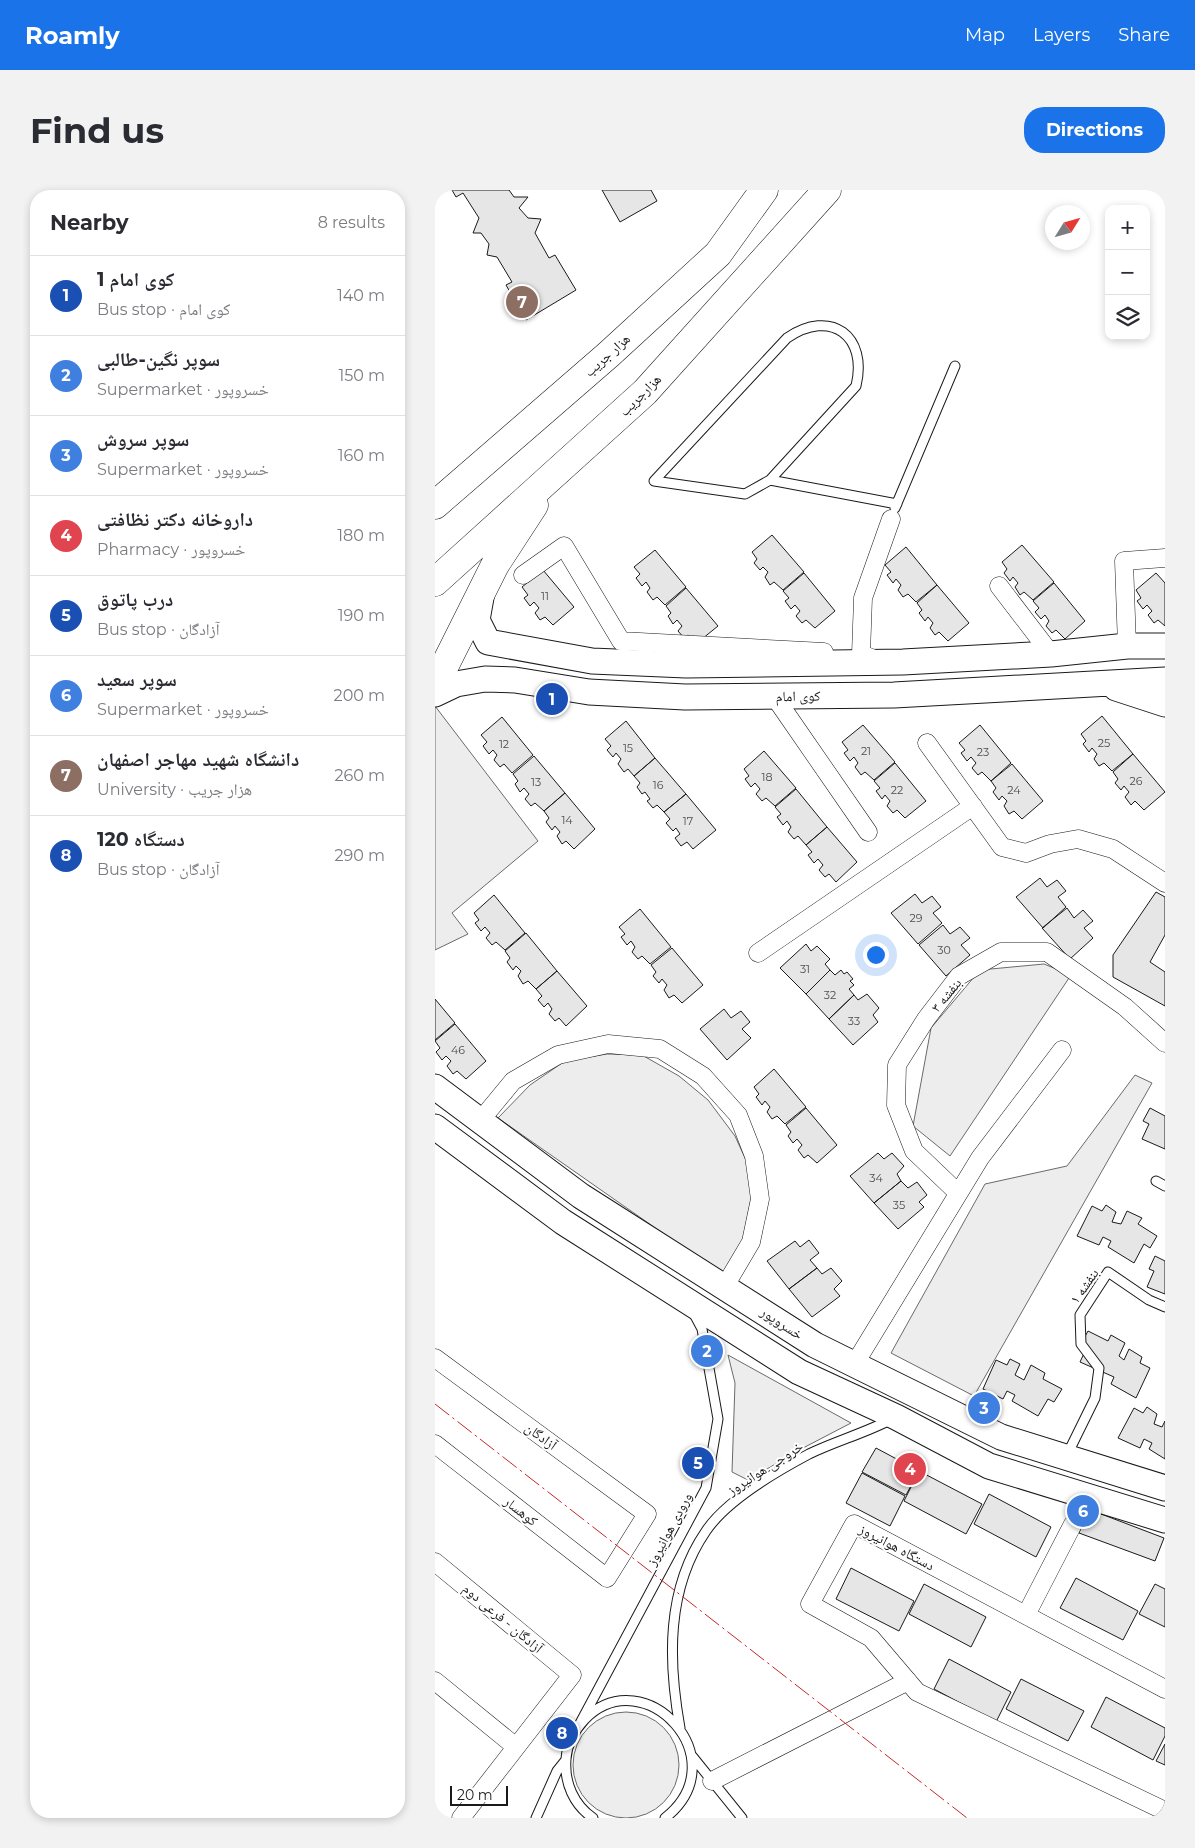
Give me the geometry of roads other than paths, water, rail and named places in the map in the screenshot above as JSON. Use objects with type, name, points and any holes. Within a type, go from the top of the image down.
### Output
[{"type":"main road","name":"هزار جریب","points":[[438,498],[608,355],[718,254],[764,190]]},
{"type":"main road","name":"هزارجریب","points":[[435,582],[645,392],[827,190]]},
{"type":"main road","points":[[435,685],[495,566],[551,478]]},
{"type":"street","points":[[872,658],[863,598],[894,512]]},
{"type":"street","points":[[523,575],[564,546],[621,641],[872,658],[910,653]]},
{"type":"street","points":[[1154,681],[1133,646],[1124,561],[1165,558]]},
{"type":"street","points":[[999,586],[1051,654]]},
{"type":"street","points":[[482,591],[477,620],[488,642],[592,661],[686,666],[872,658],[1051,654],[1133,646],[1165,646]]},
{"type":"street","points":[[515,680],[504,672],[502,665],[507,652],[520,648]]},
{"type":"street","name":"کوی امام","points":[[435,694],[456,684],[485,679],[515,680],[589,692],[685,697],[894,695],[1154,681]]},
{"type":"street","points":[[1104,684],[1165,704]]},
{"type":"street","points":[[773,696],[868,832]]},
{"type":"street","points":[[927,743],[1002,847],[1026,853],[1050,844],[1078,840],[1113,849],[1165,883]]},
{"type":"street","points":[[758,953],[973,806]]},
{"type":"street","name":"بنفشه ۳","points":[[959,1193],[914,1151],[896,1105],[897,1065],[926,1020],[959,976],[1001,952],[1047,952],[1125,1007],[1165,1043]]},
{"type":"street","points":[[480,1121],[513,1081],[558,1055],[608,1044],[660,1049],[703,1076],[738,1115],[754,1156],[760,1200],[751,1242],[725,1286]]},
{"type":"street","points":[[854,1364],[979,1158],[1062,1050]]},
{"type":"street","name":"خسروپور","points":[[435,1088],[581,1196],[815,1344],[1001,1437],[1165,1488]]},
{"type":"street","points":[[435,1127],[563,1222],[799,1372],[896,1417],[989,1466],[1165,1520]]},
{"type":"street","points":[[512,1184],[528,1157]]},
{"type":"street","name":"آزادگان","points":[[435,1358],[647,1514],[607,1578]]},
{"type":"street","points":[[896,1417],[907,1390]]},
{"type":"street","name":"کوهسار","points":[[435,1444],[607,1578]]},
{"type":"street","name":"دستگاه هوانیروز","points":[[1165,1689],[855,1524],[810,1604],[871,1638],[917,1692],[1165,1811]]},
{"type":"street","points":[[1026,1615],[1073,1524]]},
{"type":"street","name":"آزادگان - فرعی دوم","points":[[435,1562],[572,1675],[516,1747]]},
{"type":"street","points":[[435,1681],[516,1747],[461,1818]]},
{"type":"street","points":[[712,1781],[908,1681]]},
{"type":"lane","points":[[770,480],[856,386],[859,357],[852,342],[843,332],[828,325],[799,330],[787,338],[654,481],[745,494],[770,480],[894,512],[955,366]]},
{"type":"lane","points":[[1156,1181],[1165,1186]]},
{"type":"lane","name":"بنفشه ۱","points":[[1066,1457],[1095,1398],[1099,1368],[1081,1344],[1080,1315],[1108,1272],[1149,1300],[1165,1308]]},
{"type":"lane","name":"ورودی هوانیروز","points":[[565,1761],[569,1743],[706,1488],[718,1420],[701,1329],[687,1300]]},
{"type":"lane","name":"خروجی هوانیروز","points":[[680,1728],[674,1696],[672,1653],[674,1609],[688,1565],[707,1530],[738,1499],[778,1472],[838,1440],[867,1432],[896,1417]]},
{"type":"lane","points":[[578,1727],[601,1709],[629,1702],[644,1704],[657,1709],[680,1728],[692,1756],[742,1818]]},
{"type":"lane","points":[[665,1818],[677,1807],[687,1792],[692,1774],[692,1756]]},
{"type":"lane","points":[[536,1818],[557,1771],[565,1761]]},
{"type":"lane","points":[[565,1761],[570,1789],[577,1802],[593,1818]]},
{"type":"place","name":"دانشگاه شهید مهاجر اصفهان","points":[[522,302]]},
{"type":"place","name":"کوی امام 1","points":[[552,699]]},
{"type":"place","name":"سوپر نگین-طالبی","points":[[707,1351]]},
{"type":"place","name":"سوپر سروش","points":[[984,1408]]},
{"type":"place","name":"درب پاتوق","points":[[698,1463]]},
{"type":"place","name":"داروخانه دکتر نظافتی","points":[[910,1469]]},
{"type":"place","name":"سوپر سعید","points":[[1083,1511]]},
{"type":"place","name":"120 دستگاه","points":[[562,1733]]}]
